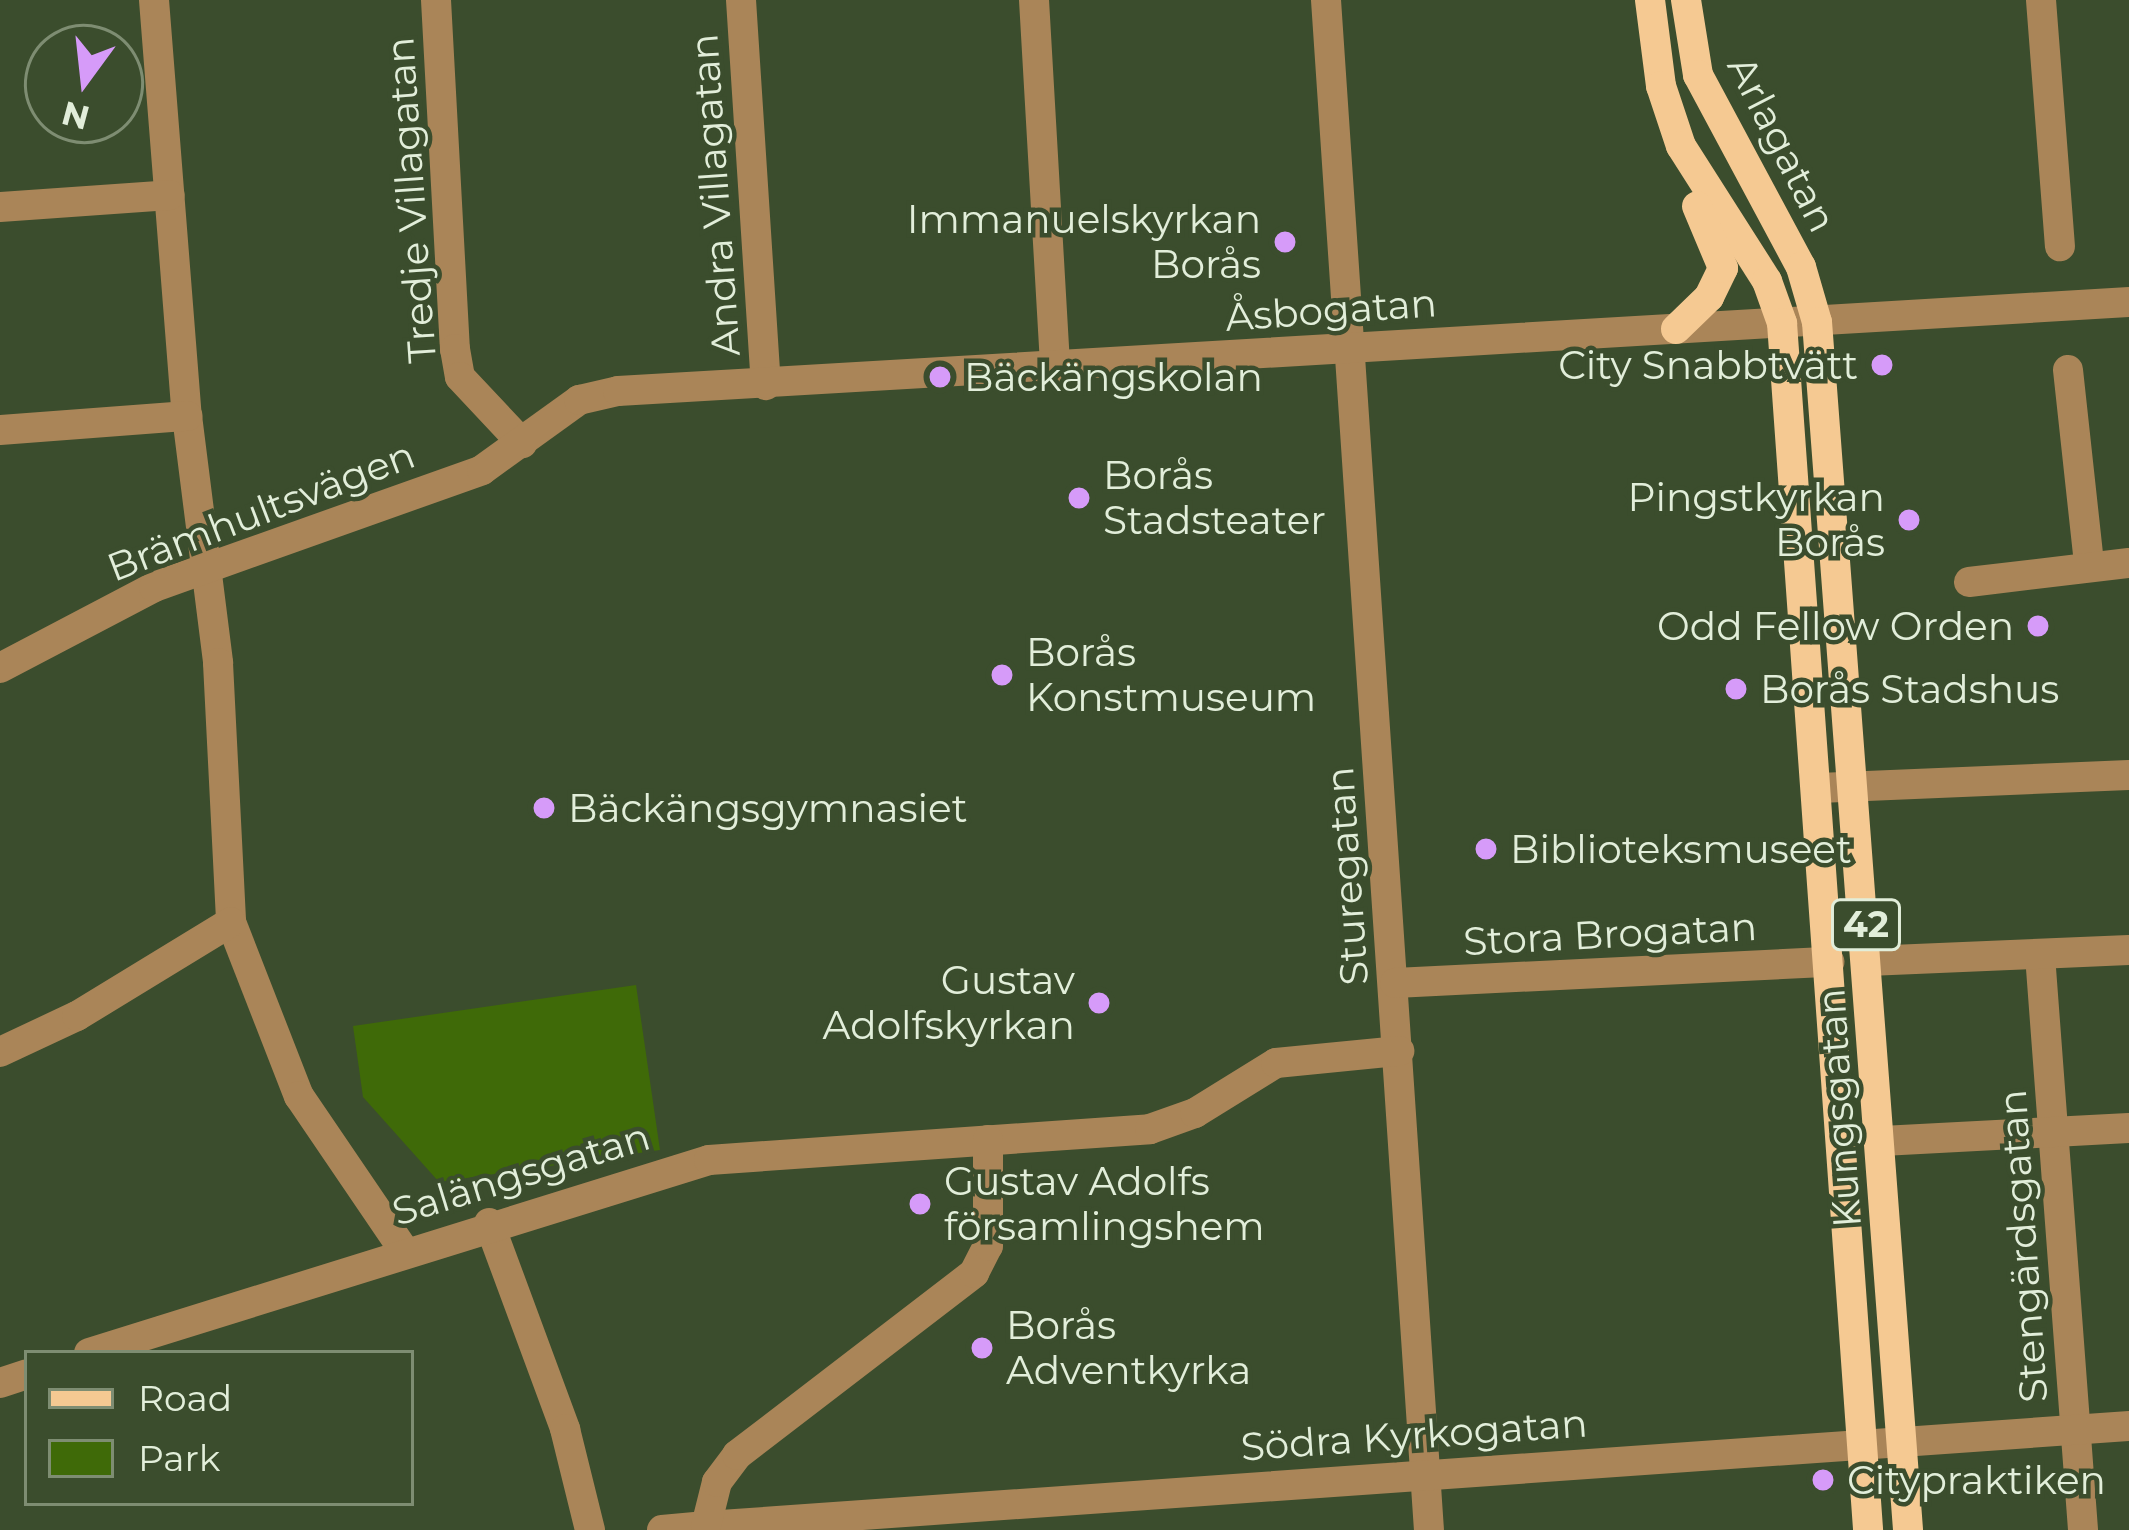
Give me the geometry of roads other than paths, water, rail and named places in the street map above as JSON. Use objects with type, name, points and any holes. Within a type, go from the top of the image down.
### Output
[{"type":"main road","name":"Arlagatan","points":[[1650,0],[1661,86],[1689,159],[1767,281],[1781,323]]},
{"type":"main road","name":"Arlagatan","points":[[1686,0],[1698,75],[1793,250],[1817,322]]},
{"type":"main road","points":[[1676,329],[1709,297],[1724,268],[1690,192],[1689,159]]},
{"type":"main road","name":"Kungsgatan","points":[[1817,322],[1856,786],[1908,1530]]},
{"type":"main road","name":"Kungsgatan","points":[[1781,323],[1819,788],[1868,1530]]},
{"type":"street","points":[[154,0],[188,416],[207,569],[231,922],[299,1096],[403,1249]]},
{"type":"street","name":"Tredje Villagatan","points":[[436,0],[460,377],[522,443]]},
{"type":"street","name":"Andra Villagatan","points":[[741,0],[766,386]]},
{"type":"street","points":[[1034,0],[1055,369]]},
{"type":"street","name":"Sturegatan","points":[[1326,0],[1430,1530]]},
{"type":"street","points":[[2042,0],[2060,246]]},
{"type":"street","points":[[0,207],[170,195]]},
{"type":"street","name":"Åsbogatan","points":[[547,423],[578,400],[618,391],[1055,369],[1346,347],[2129,302]]},
{"type":"street","points":[[2068,370],[2089,564]]},
{"type":"street","points":[[0,430],[188,416]]},
{"type":"street","name":"Brämhultsvägen","points":[[0,668],[154,587],[482,470],[547,423]]},
{"type":"street","points":[[1969,582],[2089,564],[2129,563]]},
{"type":"street","points":[[1819,788],[2129,775]]},
{"type":"street","points":[[0,1052],[77,1016],[231,922]]},
{"type":"street","points":[[1868,961],[2129,950]]},
{"type":"street","name":"Stengärdsgatan","points":[[2040,956],[2083,1530]]},
{"type":"street","name":"Stora Brogatan","points":[[1395,983],[1829,962]]},
{"type":"street","name":"Salängsgatan","points":[[98,1350],[403,1249],[709,1160],[1150,1129],[1195,1114],[1276,1063],[1399,1051]]},
{"type":"street","points":[[1882,1142],[2129,1128]]},
{"type":"street","points":[[706,1526],[717,1482],[737,1455],[974,1273],[988,1246],[988,1140]]},
{"type":"street","points":[[489,1223],[565,1429],[590,1530]]},
{"type":"street","name":"Södra Kyrkogatan","points":[[662,1530],[1900,1437],[2129,1426]]},
{"type":"place","name":"Immanuelskyrkan Borås","points":[[1285,242]]},
{"type":"place","name":"City Snabbtvätt","points":[[1882,365]]},
{"type":"place","name":"Bäckängskolan","points":[[940,377]]},
{"type":"place","name":"Borås Stadsteater","points":[[1079,498]]},
{"type":"place","name":"Pingstkyrkan Borås","points":[[1909,520]]},
{"type":"place","name":"Odd Fellow Orden","points":[[2038,626]]},
{"type":"place","name":"Borås Konstmuseum","points":[[1002,675]]},
{"type":"place","name":"Borås Stadshus","points":[[1736,689]]},
{"type":"place","name":"Bäckängsgymnasiet","points":[[544,808]]},
{"type":"place","name":"Biblioteksmuseet","points":[[1486,849]]},
{"type":"place","name":"Gustav Adolfskyrkan","points":[[1099,1003]]},
{"type":"place","name":"Gustav Adolfs församlingshem","points":[[920,1204]]},
{"type":"place","name":"Borås Adventkyrka","points":[[982,1348]]},
{"type":"place","name":"Citypraktiken","points":[[1823,1480]]}]
